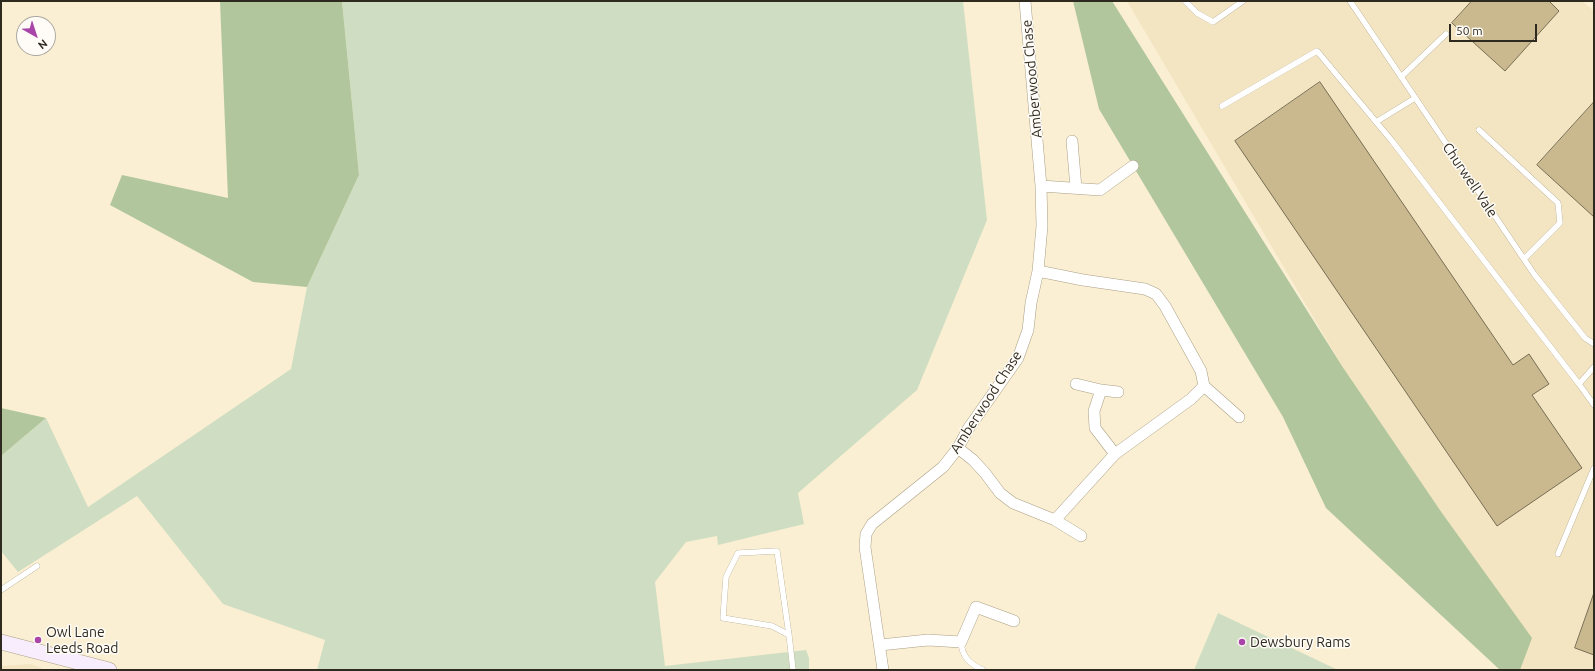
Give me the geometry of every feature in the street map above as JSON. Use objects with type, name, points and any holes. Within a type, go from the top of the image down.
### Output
[{"type":"main road","points":[[1,642],[100,669]]},
{"type":"street","name":"Amberwood Chase","points":[[883,670],[865,547],[866,534],[872,524],[943,467],[958,448],[968,429],[1018,358],[1028,330],[1031,303],[1038,271],[1042,226],[1041,186],[1025,1]]},
{"type":"street","points":[[1072,141],[1076,188]]},
{"type":"street","points":[[1041,186],[1100,190],[1133,166]]},
{"type":"street","points":[[1038,271],[1083,280],[1145,289],[1156,294],[1165,306],[1201,371],[1204,386],[1239,417]]},
{"type":"street","points":[[1076,384],[1101,390],[1118,392]]},
{"type":"street","points":[[1055,520],[1115,454],[1191,399],[1204,386]]},
{"type":"street","points":[[1101,390],[1094,411],[1095,428],[1115,454]]},
{"type":"street","points":[[958,448],[985,473],[1000,493],[1013,504],[1055,520],[1082,536]]},
{"type":"street","points":[[880,645],[928,640],[961,642],[976,607],[1014,621]]},
{"type":"lane","points":[[1185,1],[1197,13],[1213,22],[1243,1]]},
{"type":"lane","name":"Churwell Vale","points":[[1350,1],[1534,274],[1585,338],[1594,344]]},
{"type":"lane","points":[[1401,77],[1446,34]]},
{"type":"lane","points":[[1222,106],[1317,51],[1376,122],[1594,405]]},
{"type":"lane","points":[[1376,122],[1415,98]]},
{"type":"lane","points":[[1479,130],[1558,203],[1560,223],[1524,259]]},
{"type":"lane","points":[[1579,384],[1594,367]]},
{"type":"lane","points":[[1558,554],[1594,468]]},
{"type":"lane","points":[[790,635],[772,626],[723,618],[726,577],[738,553],[777,551],[790,635],[793,670]]},
{"type":"lane","points":[[1,590],[37,566]]},
{"type":"lane","points":[[961,642],[962,651],[968,661],[983,670]]},
{"type":"shaded area","points":[[1127,1],[1582,1],[1594,11],[1594,670],[1520,670],[1531,638],[1442,513],[1342,366]]},
{"type":"shaded area","points":[[31,664],[46,670],[1,670],[1,666]]},
{"type":"green space","points":[[220,1],[342,1],[359,175],[307,287],[253,282],[110,205],[122,175],[228,198]]},
{"type":"green space","points":[[342,1],[963,1],[987,220],[917,390],[798,493],[804,524],[718,545],[717,536],[686,542],[655,582],[665,666],[806,650],[809,658],[809,670],[317,670],[325,640],[223,604],[137,496],[18,572],[1,551],[1,456],[46,418],[88,507],[291,369],[307,287],[359,175]]},
{"type":"green space","points":[[1073,1],[1112,1],[1342,366],[1442,513],[1532,638],[1520,670],[1500,670],[1326,508],[1283,417],[1099,109]]},
{"type":"green space","points":[[1,408],[46,418],[1,456]]},
{"type":"green space","name":"Dewsbury Rams","points":[[1218,613],[1338,670],[1194,670]]},
{"type":"building","points":[[1472,1],[1549,1],[1559,11],[1505,71],[1452,23]]},
{"type":"building","points":[[1320,82],[1513,365],[1529,354],[1549,384],[1532,395],[1582,468],[1497,526],[1235,141]]},
{"type":"building","points":[[1594,102],[1594,217],[1537,165]]},
{"type":"building","points":[[1594,593],[1594,655],[1575,648]]},
{"type":"place","name":"Owl Lane Leeds Road","points":[[38,640]]},
{"type":"place","name":"Dewsbury Rams","points":[[1242,642]]}]
